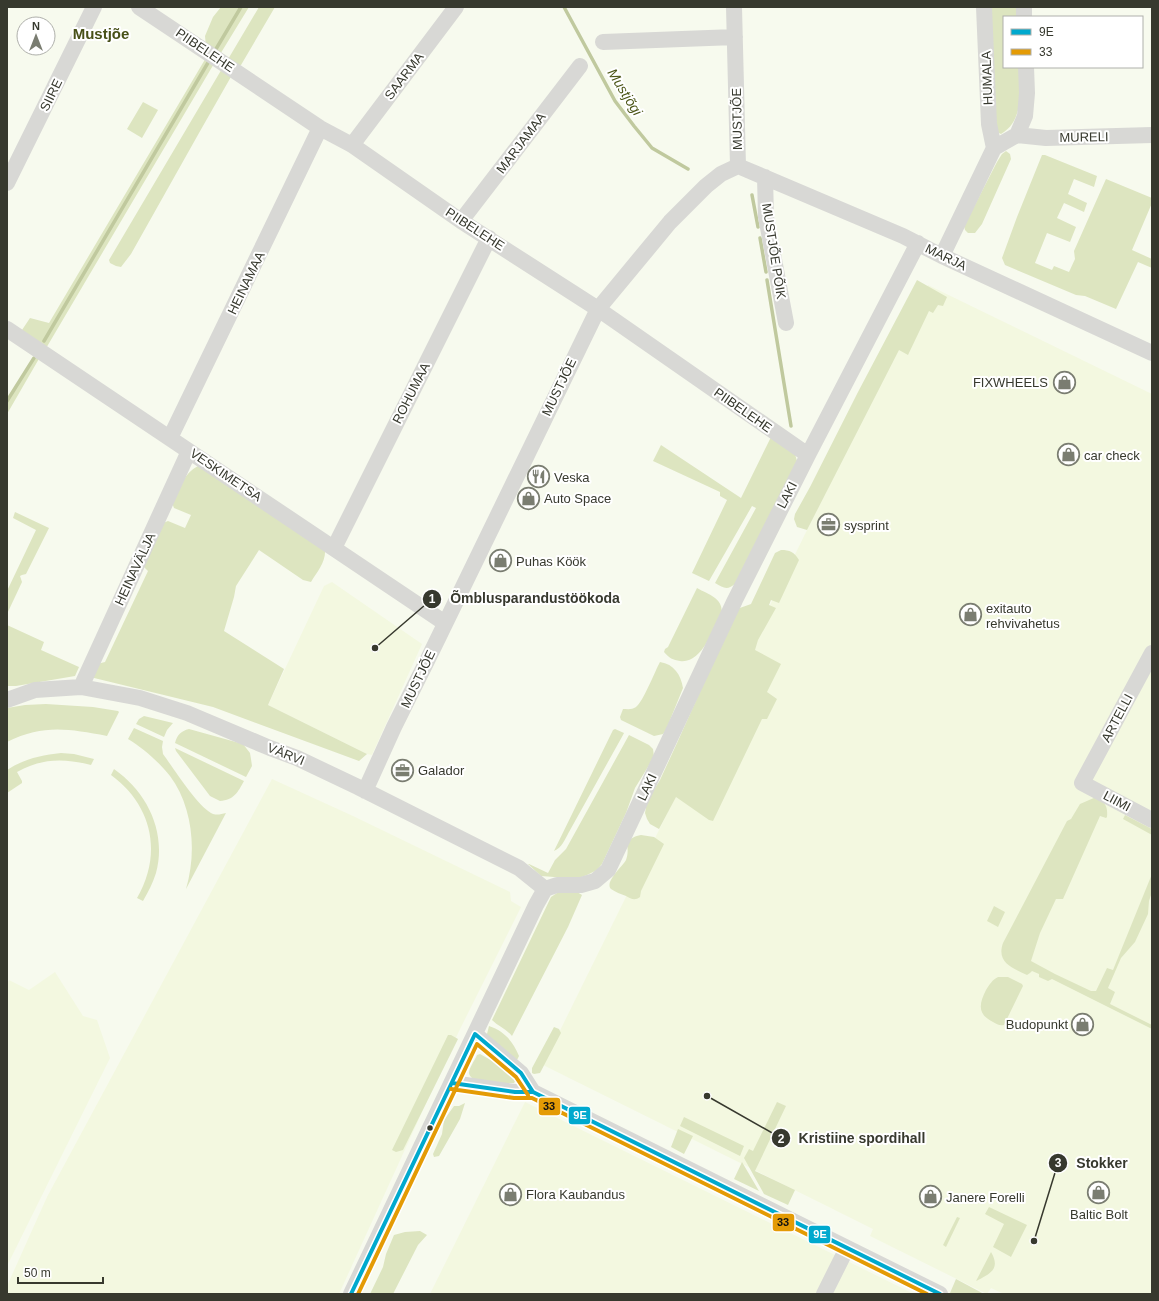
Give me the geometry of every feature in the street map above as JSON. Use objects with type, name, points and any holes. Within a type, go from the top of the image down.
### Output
[{"type":"street","name":"SIIRE","points":[[7,183],[94,7]]},
{"type":"street","name":"PIIBELEHE","points":[[139,7],[320,128],[352,145],[462,221],[598,309],[808,455]]},
{"type":"street","name":"SAARMA","points":[[352,145],[456,7]]},
{"type":"street","name":"MUSTJÕE","points":[[365,791],[445,622],[598,309],[670,222],[706,186],[721,174],[738,166],[734,7]]},
{"type":"street","name":"HUMALA","points":[[984,7],[989,124],[994,148]]},
{"type":"street","points":[[603,42],[735,37]]},
{"type":"street","name":"MARJAMAA","points":[[462,221],[580,66]]},
{"type":"street","points":[[942,256],[994,148],[1017,135],[1025,116],[1028,93],[1026,68]]},
{"type":"street","name":"HEINAMAA","points":[[170,438],[320,128]]},
{"type":"street","name":"MURELI","points":[[1017,135],[1046,138],[1152,135]]},
{"type":"street","name":"MARJA","points":[[738,166],[903,236],[942,256],[1152,353]]},
{"type":"street","name":"MUSTJÕE PÕIK","points":[[765,178],[766,217],[786,323]]},
{"type":"street","name":"ROHUMAA","points":[[334,548],[489,238]]},
{"type":"street","name":"LAKI","points":[[545,889],[595,881],[608,870],[722,628],[808,455],[918,243]]},
{"type":"street","name":"VESKIMETSA","points":[[7,329],[445,622]]},
{"type":"street","name":"HEINAVÄLJA","points":[[81,688],[189,451]]},
{"type":"street","name":"ARTELLI","points":[[1082,783],[1152,653]]},
{"type":"street","name":"VÄRVI","points":[[7,700],[35,690],[81,688],[140,698],[187,713],[297,758],[365,791],[519,868],[545,889]]},
{"type":"street","name":"LIIMI","points":[[1082,783],[1152,820]]},
{"type":"street","points":[[351,1294],[536,905],[545,889]]},
{"type":"street","points":[[475,1034],[521,1073],[533,1092]]},
{"type":"street","points":[[452,1083],[515,1092],[533,1092],[940,1294]]},
{"type":"street","points":[[824,1294],[847,1248]]},
{"type":"shaded area","points":[[221,7],[249,7],[219,56],[206,47],[205,36],[213,17]]},
{"type":"shaded area","points":[[259,7],[275,7],[241,65],[237,66],[227,61]]},
{"type":"shaded area","points":[[988,7],[1019,7],[1019,16],[1003,16],[1003,68],[1021,68],[1019,104],[1014,121],[1008,128],[1001,134],[995,131]]},
{"type":"shaded area","points":[[207,56],[215,62],[45,350],[20,333],[30,318],[49,323]]},
{"type":"shaded area","points":[[223,67],[232,75],[131,254],[121,267],[110,263],[109,260]]},
{"type":"shaded area","points":[[143,102],[158,110],[142,138],[127,129]]},
{"type":"shaded area","points":[[1006,151],[1010,154],[1011,159],[982,224],[975,233],[968,233],[964,226],[997,162]]},
{"type":"shaded area","points":[[1042,155],[1097,176],[1094,187],[1074,179],[1068,194],[1087,203],[1084,212],[1064,203],[1057,218],[1076,227],[1070,242],[1047,233],[1035,263],[1052,270],[1054,266],[1069,272],[1075,259],[1074,251],[1106,179],[1152,198],[1152,203],[1132,250],[1152,259],[1152,268],[1138,262],[1116,309],[1085,296],[1076,295],[1005,265],[1002,258]]},
{"type":"shaded area","points":[[917,280],[947,297],[943,306],[938,305],[933,313],[929,311],[908,355],[899,350],[807,530],[797,527],[794,519],[795,514]]},
{"type":"shaded area","points":[[928,285],[1152,394],[1152,1294],[1004,1294],[991,1288],[987,1294],[870,1236],[873,1229],[543,1065]]},
{"type":"shaded area","points":[[40,357],[7,414],[7,401],[34,358]]},
{"type":"shaded area","points":[[772,435],[795,454],[797,461],[736,583],[726,588],[715,583],[756,508],[752,506],[709,581],[692,573],[727,500],[720,496],[720,492],[653,461],[661,445],[741,498]]},
{"type":"shaded area","points":[[198,466],[325,550],[323,563],[311,582],[303,580],[259,550],[236,586],[224,631],[284,669],[268,705],[367,754],[359,761],[213,707],[90,677],[97,664],[105,662],[148,571],[143,566],[163,523],[168,521],[185,528],[191,515],[174,508],[172,503],[185,477]]},
{"type":"shaded area","points":[[15,512],[49,528],[26,574],[20,576],[22,582],[7,614],[7,591],[36,530],[13,518]]},
{"type":"shaded area","points":[[781,550],[792,552],[799,560],[779,603],[771,600],[769,605],[776,608],[758,640],[755,650],[781,664],[767,692],[777,699],[767,719],[762,719],[713,821],[709,820],[676,797],[659,829],[650,824],[647,819],[645,813],[647,801],[660,780],[737,609],[751,604],[775,553]]},
{"type":"shaded area","points":[[332,582],[422,644],[372,755],[367,754],[268,705],[324,586]]},
{"type":"shaded area","points":[[697,588],[714,597],[720,603],[722,613],[711,636],[695,657],[688,660],[675,660],[664,652],[668,647]]},
{"type":"shaded area","points":[[7,625],[44,642],[41,650],[79,667],[75,676],[16,686],[7,686]]},
{"type":"shaded area","points":[[660,662],[669,665],[676,671],[681,679],[683,688],[666,730],[663,734],[654,736],[621,720],[620,717],[623,709],[633,709],[639,704]]},
{"type":"shaded area","points":[[46,704],[93,707],[119,712],[107,736],[80,731],[45,730],[20,736],[7,742],[7,708]]},
{"type":"shaded area","points":[[144,716],[173,723],[167,730],[164,737],[136,724],[139,719]]},
{"type":"shaded area","points":[[134,728],[163,741],[163,754],[192,794],[205,808],[211,813],[215,814],[226,813],[186,889],[192,845],[191,830],[184,802],[178,788],[166,771],[128,739]]},
{"type":"shaded area","points":[[189,729],[243,744],[250,753],[252,766],[246,777],[175,743],[180,734]]},
{"type":"shaded area","points":[[615,729],[624,733],[565,840],[557,850],[554,851],[613,730]]},
{"type":"shaded area","points":[[629,735],[649,745],[653,749],[654,757],[635,788],[626,813],[602,864],[597,870],[579,878],[541,876],[528,864],[548,873],[555,860],[566,849]]},
{"type":"shaded area","points":[[175,748],[244,781],[232,797],[220,801],[210,796]]},
{"type":"shaded area","points":[[61,753],[74,754],[94,759],[91,765],[62,760],[44,762],[26,767],[17,772],[22,783],[7,793],[7,770],[33,758]]},
{"type":"shaded area","points":[[114,769],[126,778],[145,801],[152,814],[156,828],[159,843],[159,858],[152,884],[143,901],[137,898],[145,881],[150,864],[151,847],[149,831],[144,815],[136,801],[125,787],[111,775]]},
{"type":"shaded area","points":[[272,779],[353,816],[510,892],[511,901],[521,907],[460,1029],[339,1294],[7,1294],[7,1286],[47,1197]]},
{"type":"shaded area","points":[[1096,797],[1105,805],[1107,817],[1100,816],[1063,899],[1056,899],[1040,933],[1031,961],[1091,991],[1096,991],[1107,968],[1113,970],[1152,874],[1152,892],[1149,901],[1148,914],[1135,942],[1121,958],[1108,988],[1115,992],[1110,1004],[1152,1025],[1152,1029],[1052,979],[1048,981],[1039,977],[1039,974],[1032,971],[1027,975],[1016,970],[1007,964],[1002,955],[1001,950],[1003,943],[1067,821],[1071,819],[1080,804]]},
{"type":"shaded area","points":[[1125,815],[1152,829],[1152,835],[1123,819]]},
{"type":"shaded area","points":[[641,835],[654,837],[664,844],[641,891],[640,897],[633,899],[611,889],[610,882],[626,860],[628,842]]},
{"type":"shaded area","points":[[564,891],[577,892],[582,895],[568,927],[512,1036],[492,1020],[551,897]]},
{"type":"shaded area","points":[[994,906],[1005,912],[998,927],[987,921]]},
{"type":"shaded area","points":[[55,972],[83,1016],[97,1020],[110,1058],[7,1266],[7,984],[9,980],[29,990]]},
{"type":"shaded area","points":[[998,977],[1008,977],[1022,984],[1023,986],[1004,1025],[998,1025],[988,1019],[984,1016],[981,1008],[986,990]]},
{"type":"shaded area","points":[[489,1026],[504,1034],[511,1041],[519,1056],[517,1060],[489,1038],[487,1034]]},
{"type":"shaded area","points":[[554,1027],[559,1029],[561,1033],[540,1073],[534,1074],[532,1073],[532,1068]]},
{"type":"shaded area","points":[[448,1035],[458,1039],[403,1150],[396,1152],[392,1150]]},
{"type":"shaded area","points":[[480,1054],[505,1068],[516,1080],[514,1083],[488,1082],[475,1080],[471,1077],[469,1073],[470,1069],[477,1055]]},
{"type":"shaded area","points":[[525,1102],[914,1294],[430,1294]]},
{"type":"shaded area","points":[[777,1102],[786,1106],[755,1171],[795,1190],[788,1205],[764,1194],[744,1158],[749,1149],[753,1151]]},
{"type":"shaded area","points":[[465,1103],[460,1119],[439,1156],[434,1157],[433,1154],[442,1134],[444,1120],[454,1106],[459,1106]]},
{"type":"shaded area","points":[[684,1117],[744,1146],[740,1156],[680,1126]]},
{"type":"shaded area","points":[[678,1129],[693,1136],[684,1154],[671,1147]]},
{"type":"shaded area","points":[[742,1162],[759,1191],[734,1179]]},
{"type":"shaded area","points":[[989,1207],[1027,1225],[1011,1257],[993,1247],[1004,1224],[985,1214]]},
{"type":"shaded area","points":[[957,1217],[960,1218],[946,1247],[943,1245]]},
{"type":"shaded area","points":[[420,1231],[427,1235],[418,1245],[393,1294],[370,1294],[383,1267],[386,1254],[394,1235],[405,1232]]},
{"type":"shaded area","points":[[991,1252],[995,1263],[994,1267],[990,1273],[976,1281]]},
{"type":"shaded area","points":[[956,1279],[984,1294],[951,1294],[950,1293]]},
{"type":"waterway","points":[[216,49],[241,7]]},
{"type":"waterway","name":"Mustjõgi","points":[[564,7],[615,101],[634,126],[652,148],[688,169]]},
{"type":"waterway","points":[[44,341],[209,61]]},
{"type":"waterway","points":[[752,195],[758,227]]},
{"type":"waterway","points":[[760,238],[766,272]]},
{"type":"waterway","points":[[767,280],[791,426]]},
{"type":"waterway","points":[[7,401],[34,358]]},
{"type":"transit line","name":"9E","points":[[351,1294],[475,1034],[521,1073],[533,1092]]},
{"type":"transit line","name":"33","points":[[358,1294],[477,1044],[516,1077],[528,1095]]},
{"type":"transit line","name":"9E","points":[[452,1083],[515,1092],[533,1092],[940,1294]]},
{"type":"transit line","name":"33","points":[[451,1089],[514,1098],[532,1098],[927,1294]]},
{"type":"place","name":"FIXWHEELS","points":[[1064,382]]},
{"type":"place","name":"car check","points":[[1068,455]]},
{"type":"place","name":"Veska","points":[[539,477]]},
{"type":"place","name":"Auto Space","points":[[529,498]]},
{"type":"place","name":"sysprint","points":[[829,525]]},
{"type":"place","name":"Puhas Köök","points":[[500,561]]},
{"type":"place","name":"exitauto rehvivahetus","points":[[971,615]]},
{"type":"place","name":"Õmblusparandustöökoda","points":[[375,648]]},
{"type":"place","name":"Galador","points":[[403,770]]},
{"type":"place","name":"Budopunkt","points":[[1083,1024]]},
{"type":"place","name":"Kristiine spordihall","points":[[707,1096]]},
{"type":"place","name":"Baltic Bolt","points":[[1099,1192]]},
{"type":"place","name":"Flora Kaubandus","points":[[511,1194]]},
{"type":"place","name":"Janere Forelli","points":[[931,1197]]},
{"type":"place","name":"Stokker","points":[[1034,1241]]},
{"type":"district","name":"Mustjõe","points":[[101,33]]}]
